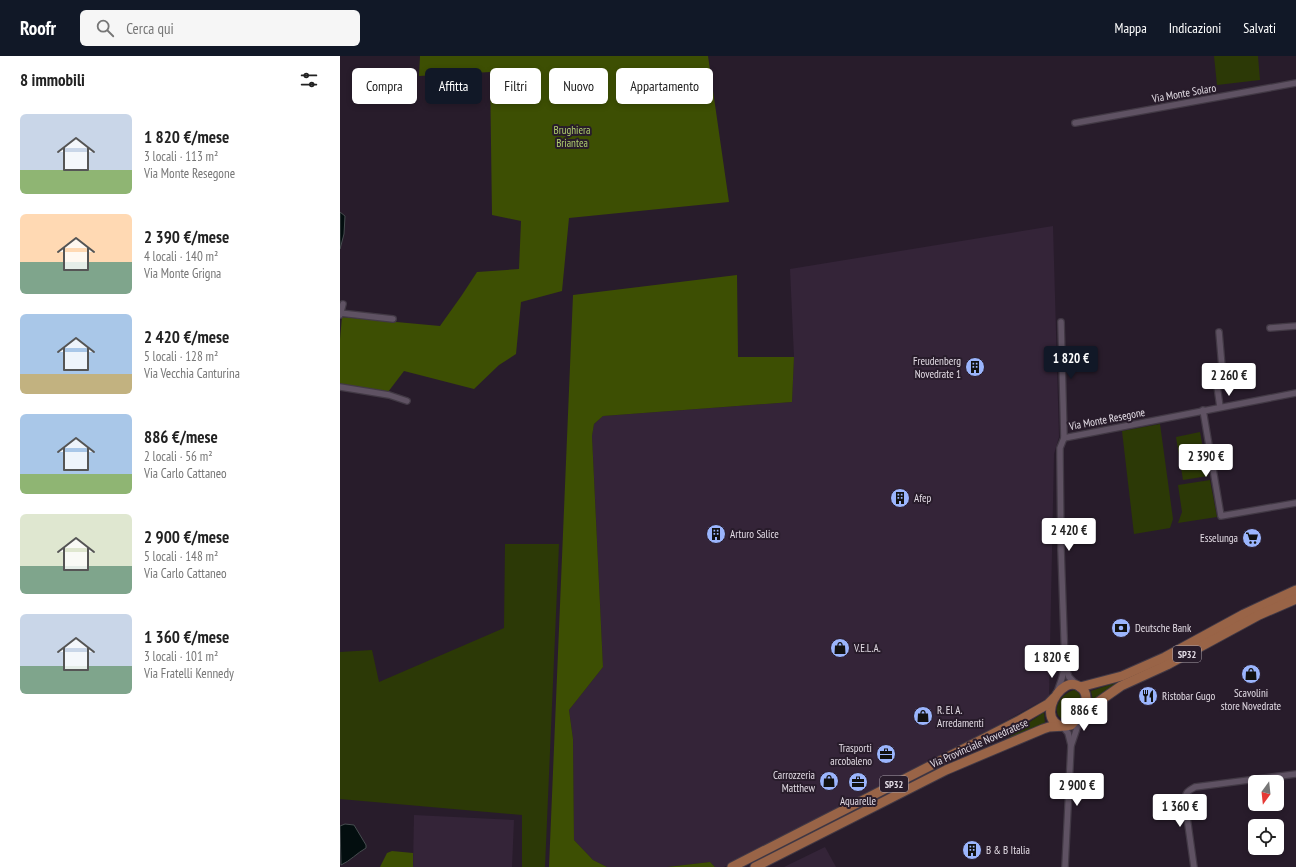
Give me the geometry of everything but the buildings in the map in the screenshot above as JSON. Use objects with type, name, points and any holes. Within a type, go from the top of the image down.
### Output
[{"type":"main road","name":"SP32","points":[[1078,686],[1122,676],[1165,657],[1244,614],[1296,590]]},
{"type":"main road","name":"Via Provinciale Novedratese","points":[[755,867],[946,770],[1049,726],[1069,726],[1073,724],[1081,714],[1122,686],[1167,665],[1259,615],[1296,599]]},
{"type":"main road","points":[[1061,726],[1054,722],[1050,716],[1050,711],[1054,698],[1065,686],[1078,686],[1085,691],[1086,702],[1081,714]]},
{"type":"main road","name":"Via Provinciale Novedratese","points":[[732,867],[1020,720],[1048,704],[1054,698]]},
{"type":"street","name":"Via Monte Solaro","points":[[1075,123],[1296,82]]},
{"type":"street","points":[[343,304],[340,314],[393,318]]},
{"type":"street","name":"Via Monte Resegone","points":[[1061,322],[1064,438],[1296,393]]},
{"type":"street","points":[[1270,328],[1296,326]]},
{"type":"street","points":[[1219,332],[1223,379],[1217,386],[1220,407]]},
{"type":"street","points":[[340,387],[388,395],[407,401]]},
{"type":"street","points":[[1203,410],[1221,516],[1296,503]]},
{"type":"street","points":[[1064,438],[1060,448],[1060,465],[1065,664],[1068,677],[1078,686]]},
{"type":"street","points":[[1054,698],[1062,678],[1065,664]]},
{"type":"street","points":[[1065,867],[1071,746],[1081,714]]},
{"type":"street","points":[[1061,726],[1068,733],[1071,746]]},
{"type":"street","points":[[1194,867],[1185,803],[1185,796],[1187,792],[1195,787],[1296,774]]},
{"type":"shaded area","points":[[340,212],[345,216],[344,234],[340,249]]},
{"type":"shaded area","points":[[1053,226],[1059,437],[1054,454],[1049,697],[953,750],[724,867],[715,867],[710,862],[667,867],[607,867],[593,860],[574,840],[573,739],[569,710],[603,667],[592,436],[594,424],[603,416],[792,402],[794,357],[790,269]]},
{"type":"shaded area","points":[[414,815],[514,820],[512,867],[413,867]]},
{"type":"shaded area","points":[[345,824],[354,825],[366,845],[366,848],[341,865],[340,826]]},
{"type":"shaded area","points":[[825,847],[836,867],[784,867]]},
{"type":"green space","name":"Brughiera Briantea","points":[[420,56],[708,56],[710,68],[616,68],[616,104],[713,104],[713,91],[729,202],[569,218],[562,291],[521,302],[516,354],[499,365],[474,389],[404,371],[388,392],[340,384],[340,339],[342,317],[440,326],[477,272],[519,269],[521,221],[492,215],[490,104],[541,104],[541,68],[490,68],[490,72],[482,72],[482,68],[425,68],[425,76],[419,76]]},
{"type":"green space","points":[[1214,56],[1258,56],[1260,80],[1217,85]]},
{"type":"green space","points":[[737,275],[738,357],[794,357],[792,402],[603,416],[594,424],[592,436],[603,667],[569,710],[573,739],[574,840],[593,860],[607,867],[549,867],[573,295]]},
{"type":"green space","points":[[1160,424],[1173,519],[1170,528],[1134,534],[1122,431]]},
{"type":"green space","points":[[1200,432],[1208,476],[1183,480],[1176,437]]},
{"type":"green space","points":[[1210,480],[1217,517],[1178,523],[1182,512],[1178,485]]},
{"type":"green space","points":[[505,544],[559,544],[545,867],[522,867],[522,815],[340,799],[340,652],[372,650],[379,682],[504,628]]},
{"type":"green space","points":[[1121,681],[1093,701],[1091,691]]},
{"type":"green space","points":[[1075,690],[1079,694],[1079,706],[1071,716],[1061,718],[1058,715],[1057,707],[1061,699],[1067,693]]},
{"type":"green space","points":[[1044,712],[1045,724],[998,745]]},
{"type":"green space","points":[[392,851],[413,853],[413,867],[380,867],[387,853]]},
{"type":"green space","points":[[710,862],[715,867],[667,867]]},
{"type":"place","name":"Freudenberg Novedrate 1","points":[[975,367]]},
{"type":"place","name":"Afep","points":[[900,498]]},
{"type":"place","name":"Arturo Salice","points":[[716,534]]},
{"type":"place","name":"Esselunga","points":[[1252,538]]},
{"type":"place","name":"Deutsche Bank","points":[[1121,628]]},
{"type":"place","name":"V.E.L.A.","points":[[840,648]]},
{"type":"place","name":"Scavolini store Novedrate","points":[[1251,674]]},
{"type":"place","name":"Ristobar Gugo","points":[[1148,696]]},
{"type":"place","name":"R. El A. Arredamenti","points":[[923,716]]},
{"type":"place","name":"Trasporti arcobaleno","points":[[886,754]]},
{"type":"place","name":"Carrozzeria Matthew","points":[[829,781]]},
{"type":"place","name":"Aquarelle","points":[[858,782]]},
{"type":"place","name":"B & B Italia","points":[[972,850]]}]
